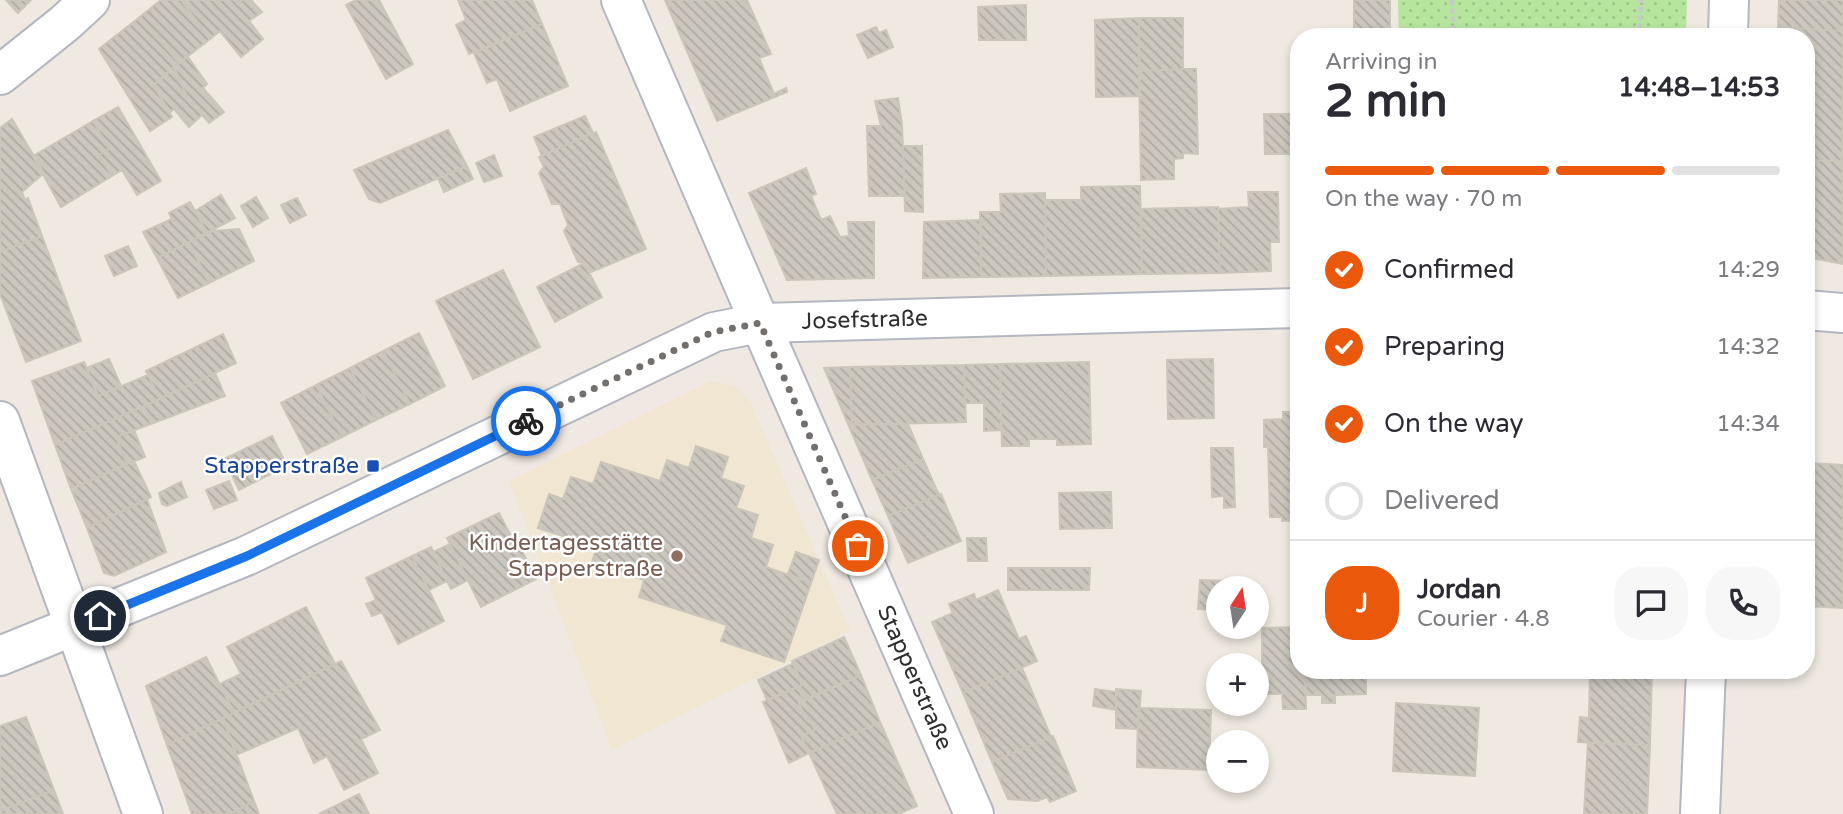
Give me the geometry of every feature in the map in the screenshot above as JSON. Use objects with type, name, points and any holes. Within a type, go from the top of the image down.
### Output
[{"type":"street","points":[[0,75],[90,0]]},
{"type":"street","name":"Stapperstraße","points":[[621,0],[974,814]]},
{"type":"street","points":[[1728,28],[1729,0]]},
{"type":"street","name":"Josefstraße","points":[[0,656],[247,556],[713,332],[760,323],[1290,308]]},
{"type":"street","points":[[1815,311],[1843,313]]},
{"type":"street","points":[[0,421],[143,814]]},
{"type":"street","points":[[1700,814],[1706,679]]},
{"type":"path","points":[[1452,0],[1454,28]]},
{"type":"path","points":[[1639,28],[1641,0]]},
{"type":"shaded area","name":"Kindertagesstätte Stapperstraße","points":[[711,381],[734,386],[749,399],[850,631],[612,750],[509,481]]},
{"type":"green space","points":[[1398,0],[1687,0],[1686,28],[1399,28]]},
{"type":"building","points":[[6,0],[31,0],[18,13]]},
{"type":"building","points":[[161,0],[181,0],[210,39],[179,63],[140,17]]},
{"type":"building","points":[[181,0],[251,0],[262,12],[249,21],[263,39],[241,57],[220,31],[210,39]]},
{"type":"building","points":[[356,0],[379,0],[413,64],[386,79],[346,5]]},
{"type":"building","points":[[458,0],[532,0],[542,24],[469,54],[456,25],[466,20]]},
{"type":"building","points":[[665,0],[747,0],[771,54],[759,58],[774,94],[786,88],[787,92],[717,121]]},
{"type":"building","points":[[1354,0],[1390,0],[1390,28],[1354,28]]},
{"type":"building","points":[[1779,0],[1843,0],[1843,31],[1778,27]]},
{"type":"building","points":[[1026,5],[1026,40],[979,40],[978,7]]},
{"type":"building","points":[[140,17],[179,63],[154,85],[172,117],[150,131],[99,49]]},
{"type":"building","points":[[1139,18],[1183,18],[1183,69],[1139,71]]},
{"type":"building","points":[[1139,18],[1140,96],[1096,97],[1095,20]]},
{"type":"building","points":[[542,24],[568,86],[510,111],[497,79],[487,83],[474,53]]},
{"type":"building","points":[[876,27],[879,33],[886,30],[893,47],[868,58],[857,35]]},
{"type":"building","points":[[1815,29],[1843,31],[1842,161],[1815,160]]},
{"type":"building","points":[[188,57],[207,84],[203,88],[224,112],[209,123],[188,99],[174,67]]},
{"type":"building","points":[[174,67],[188,99],[202,115],[189,127],[174,109],[169,113],[154,85]]},
{"type":"building","points":[[1196,69],[1198,154],[1183,153],[1183,158],[1174,159],[1174,179],[1141,180],[1139,71]]},
{"type":"building","points":[[898,98],[905,196],[869,196],[867,126],[881,126],[875,101]]},
{"type":"building","points":[[118,107],[161,181],[137,195],[122,170],[112,176],[99,155],[109,149],[93,121]]},
{"type":"building","points":[[1264,114],[1290,114],[1290,154],[1265,154]]},
{"type":"building","points":[[585,116],[593,133],[542,156],[534,137]]},
{"type":"building","points":[[12,119],[44,173],[22,192],[25,200],[28,198],[42,236],[0,252],[0,128]]},
{"type":"building","points":[[93,121],[109,149],[99,155],[112,176],[61,207],[33,156]]},
{"type":"building","points":[[448,130],[467,166],[380,203],[369,199],[354,170]]},
{"type":"building","points":[[596,132],[646,249],[589,273],[584,263],[578,262],[564,231],[568,225],[560,204],[552,204],[539,173],[544,167],[539,157]]},
{"type":"building","points":[[903,146],[922,146],[923,212],[905,211]]},
{"type":"building","points":[[494,155],[502,176],[484,182],[476,163]]},
{"type":"building","points":[[1815,160],[1842,161],[1843,264],[1815,259]]},
{"type":"building","points":[[467,166],[473,179],[444,192],[438,178]]},
{"type":"building","points":[[806,168],[816,194],[811,196],[821,220],[830,216],[840,237],[849,236],[848,222],[874,222],[874,278],[787,280],[749,193]]},
{"type":"building","points":[[1140,186],[1142,274],[1046,276],[1045,200],[1081,200],[1081,187]]},
{"type":"building","points":[[1248,192],[1278,192],[1279,242],[1270,242],[1271,271],[1220,273],[1218,209],[1249,207]]},
{"type":"building","points":[[1045,193],[1046,276],[981,277],[980,212],[1001,212],[1000,194]]},
{"type":"building","points":[[221,195],[235,218],[207,233],[195,211]]},
{"type":"building","points":[[256,197],[268,218],[253,227],[241,206]]},
{"type":"building","points":[[297,198],[306,215],[290,223],[281,205]]},
{"type":"building","points":[[190,202],[207,233],[157,258],[143,232],[172,219],[169,213]]},
{"type":"building","points":[[1218,207],[1220,273],[1142,274],[1141,209]]},
{"type":"building","points":[[981,220],[981,277],[923,278],[924,222]]},
{"type":"building","points":[[239,229],[254,261],[209,283],[189,242],[213,231]]},
{"type":"building","points":[[42,236],[81,341],[26,362],[0,294],[0,252]]},
{"type":"building","points":[[189,242],[209,283],[178,298],[157,258]]},
{"type":"building","points":[[128,246],[137,266],[114,276],[105,256]]},
{"type":"building","points":[[584,263],[602,297],[555,322],[537,287]]},
{"type":"building","points":[[503,270],[540,347],[473,379],[436,301]]},
{"type":"building","points":[[419,333],[445,386],[410,404],[383,351]]},
{"type":"building","points":[[223,334],[236,363],[160,399],[146,371]]},
{"type":"building","points":[[383,351],[410,404],[376,420],[350,368]]},
{"type":"building","points":[[109,359],[121,386],[98,396],[86,368]]},
{"type":"building","points":[[1213,359],[1214,418],[1168,419],[1167,360]]},
{"type":"building","points":[[84,362],[98,396],[148,375],[160,399],[55,445],[32,381]]},
{"type":"building","points":[[1089,362],[1091,444],[1057,445],[1057,439],[1029,439],[1029,446],[1002,446],[1000,364]]},
{"type":"building","points":[[1000,364],[1001,430],[984,431],[984,403],[965,403],[964,365]]},
{"type":"building","points":[[964,365],[966,422],[852,425],[850,367]]},
{"type":"building","points":[[850,367],[852,425],[848,424],[824,368]]},
{"type":"building","points":[[350,368],[376,420],[342,437],[316,385]]},
{"type":"building","points":[[215,373],[225,396],[151,424],[144,406]]},
{"type":"building","points":[[316,385],[342,437],[307,454],[281,403]]},
{"type":"building","points":[[144,406],[151,424],[116,437],[127,464],[71,489],[55,445]]},
{"type":"building","points":[[1283,412],[1290,412],[1290,520],[1282,521],[1282,517],[1270,517],[1268,447],[1264,447],[1264,420],[1283,419]]},
{"type":"building","points":[[848,424],[908,424],[923,459],[872,480]]},
{"type":"building","points":[[134,430],[145,457],[127,464],[116,437]]},
{"type":"building","points":[[272,436],[287,466],[239,490],[224,459]]},
{"type":"building","points":[[696,446],[728,457],[721,478],[744,486],[736,508],[758,515],[751,538],[773,545],[766,567],[811,583],[784,662],[721,641],[727,625],[639,597],[644,580],[592,562],[597,547],[538,528],[549,494],[563,499],[571,477],[593,484],[601,462],[660,481],[667,460],[689,468]]},
{"type":"building","points":[[1211,448],[1233,448],[1235,507],[1224,508],[1224,496],[1212,497]]},
{"type":"building","points":[[923,459],[939,495],[888,516],[872,480]]},
{"type":"building","points":[[134,461],[151,497],[87,528],[71,489]]},
{"type":"building","points":[[1815,463],[1843,465],[1843,608],[1815,606]]},
{"type":"building","points":[[229,481],[237,500],[214,509],[206,490]]},
{"type":"building","points":[[181,482],[187,497],[167,506],[162,504],[159,493]]},
{"type":"building","points":[[1111,492],[1112,528],[1060,529],[1059,493]]},
{"type":"building","points":[[941,494],[961,541],[908,563],[888,516]]},
{"type":"building","points":[[147,499],[166,552],[114,576],[104,573],[87,528]]},
{"type":"building","points":[[499,513],[511,536],[514,534],[536,579],[481,607],[447,538]]},
{"type":"building","points":[[967,538],[986,538],[987,561],[968,561]]},
{"type":"building","points":[[450,544],[468,580],[451,589],[433,552]]},
{"type":"building","points":[[431,547],[447,581],[429,590],[412,556]]},
{"type":"building","points":[[796,552],[819,560],[811,583],[788,574]]},
{"type":"building","points":[[412,556],[444,621],[398,644],[382,612],[372,616],[366,604],[376,600],[366,578]]},
{"type":"building","points":[[1008,568],[1090,568],[1089,590],[1008,590]]},
{"type":"building","points":[[1200,580],[1206,580],[1206,609],[1198,609]]},
{"type":"building","points":[[998,590],[1019,639],[1026,636],[1037,661],[963,693],[932,622],[953,613],[949,604],[974,594],[976,600]]},
{"type":"building","points":[[306,607],[335,664],[234,713],[220,684],[241,674],[227,647]]},
{"type":"building","points":[[1290,627],[1290,679],[1305,679],[1306,709],[1283,709],[1282,694],[1269,694],[1269,653],[1262,653],[1262,639],[1269,639],[1269,628]]},
{"type":"building","points":[[844,637],[861,675],[803,700],[798,687],[802,685],[792,661]]},
{"type":"building","points":[[206,657],[234,713],[167,745],[146,686]]},
{"type":"building","points":[[341,661],[380,730],[361,739],[378,773],[344,790],[327,756],[314,763],[298,728],[236,755],[223,718]]},
{"type":"building","points":[[794,663],[802,685],[767,700],[758,680]]},
{"type":"building","points":[[1022,668],[1051,737],[992,762],[963,693]]},
{"type":"building","points":[[861,675],[880,722],[809,753],[801,736],[815,730],[809,718],[806,720],[799,703]]},
{"type":"building","points":[[1305,679],[1366,679],[1366,694],[1335,695],[1335,703],[1322,703],[1322,695],[1306,695]]},
{"type":"building","points":[[1590,679],[1652,679],[1650,745],[1578,742],[1580,717],[1589,718]]},
{"type":"building","points":[[798,687],[803,700],[799,703],[806,720],[809,718],[815,730],[801,736],[809,753],[789,763],[763,702]]},
{"type":"building","points":[[1095,689],[1116,692],[1116,710],[1093,706]]},
{"type":"building","points":[[1116,689],[1141,691],[1138,729],[1116,728]]},
{"type":"building","points":[[1396,703],[1479,708],[1475,776],[1393,771]]},
{"type":"building","points":[[1138,708],[1206,710],[1206,716],[1211,716],[1210,730],[1206,730],[1206,770],[1137,767]]},
{"type":"building","points":[[26,717],[54,790],[0,811],[0,726]]},
{"type":"building","points":[[223,718],[254,801],[230,814],[192,814],[167,745]]},
{"type":"building","points":[[880,722],[917,806],[898,814],[837,814],[809,753]]},
{"type":"building","points":[[1053,736],[1076,791],[1050,802],[1047,797],[1037,801],[1008,799],[992,762]]},
{"type":"building","points":[[1588,743],[1650,745],[1647,814],[1584,814]]},
{"type":"building","points":[[54,790],[63,814],[0,814],[0,811]]},
{"type":"building","points":[[359,794],[369,814],[319,814]]},
{"type":"building","points":[[254,801],[259,814],[230,814]]},
{"type":"way so far","points":[[526,421],[713,332],[760,323],[858,546]]},
{"type":"place","name":"Stapperstraße","points":[[373,466]]},
{"type":"place","name":"Kindertagesstätte Stapperstraße","points":[[677,556]]},
{"type":"route","points":[[100,616],[247,556],[526,421]]}]
